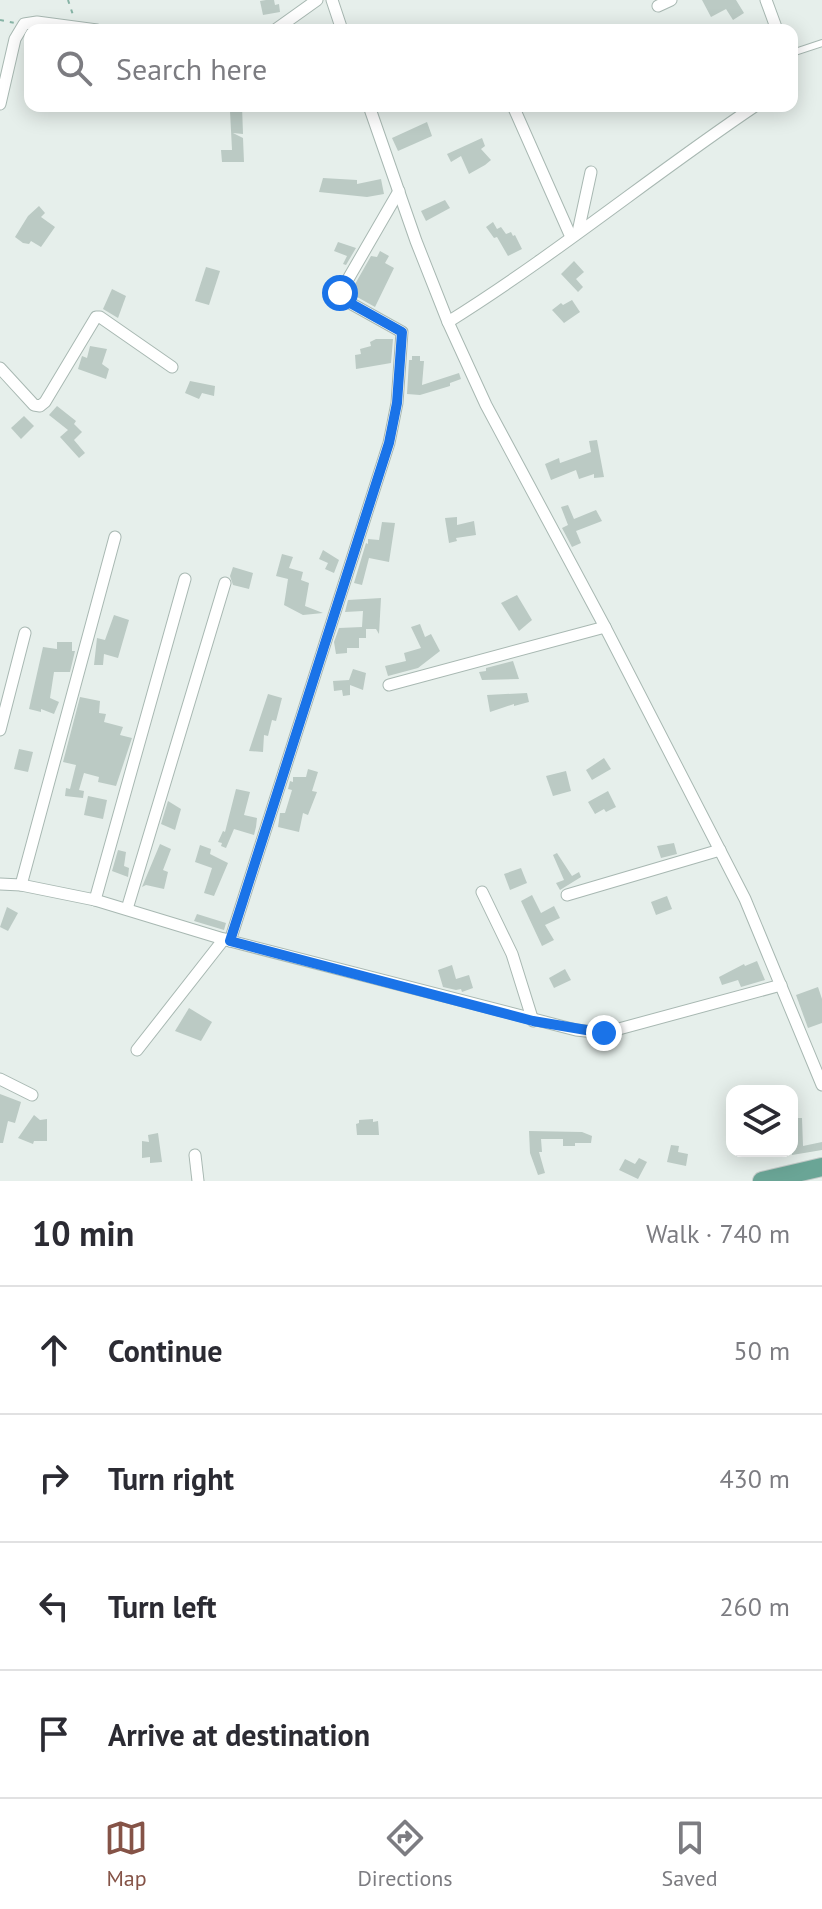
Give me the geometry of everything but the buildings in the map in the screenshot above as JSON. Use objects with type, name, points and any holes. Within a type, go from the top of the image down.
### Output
[{"type":"main road","points":[[762,1181],[822,1167]]},
{"type":"street","points":[[283,24],[317,0]]},
{"type":"street","points":[[332,0],[340,24]]},
{"type":"street","points":[[658,6],[671,0]]},
{"type":"street","points":[[766,0],[775,24]]},
{"type":"street","points":[[0,104],[15,39],[24,24],[53,24]]},
{"type":"street","points":[[371,112],[448,322],[486,405],[745,899],[818,1064],[822,1085]]},
{"type":"street","points":[[516,112],[574,234]]},
{"type":"street","points":[[448,322],[497,292],[747,112]]},
{"type":"street","points":[[574,234],[591,172]]},
{"type":"street","points":[[137,1050],[227,940],[389,443],[397,403],[402,332],[341,298],[340,293],[399,191]]},
{"type":"street","points":[[0,368],[34,405],[40,406],[96,317],[172,367]]},
{"type":"street","points":[[21,885],[115,537]]},
{"type":"street","points":[[95,900],[185,579]]},
{"type":"street","points":[[127,909],[225,583]]},
{"type":"street","points":[[389,685],[605,627]]},
{"type":"street","points":[[0,730],[25,633]]},
{"type":"street","points":[[567,895],[720,850]]},
{"type":"street","points":[[0,884],[21,885],[95,900],[227,940],[533,1021],[604,1033],[781,985]]},
{"type":"street","points":[[482,892],[512,954],[533,1021]]},
{"type":"street","points":[[0,1079],[32,1095]]},
{"type":"street","points":[[195,1155],[198,1181]]},
{"type":"lane","points":[[798,51],[822,43]]},
{"type":"path","points":[[68,0],[76,24]]},
{"type":"route","points":[[340,293],[341,298],[401,330],[397,403],[389,443],[230,941],[533,1021],[604,1033]]}]
